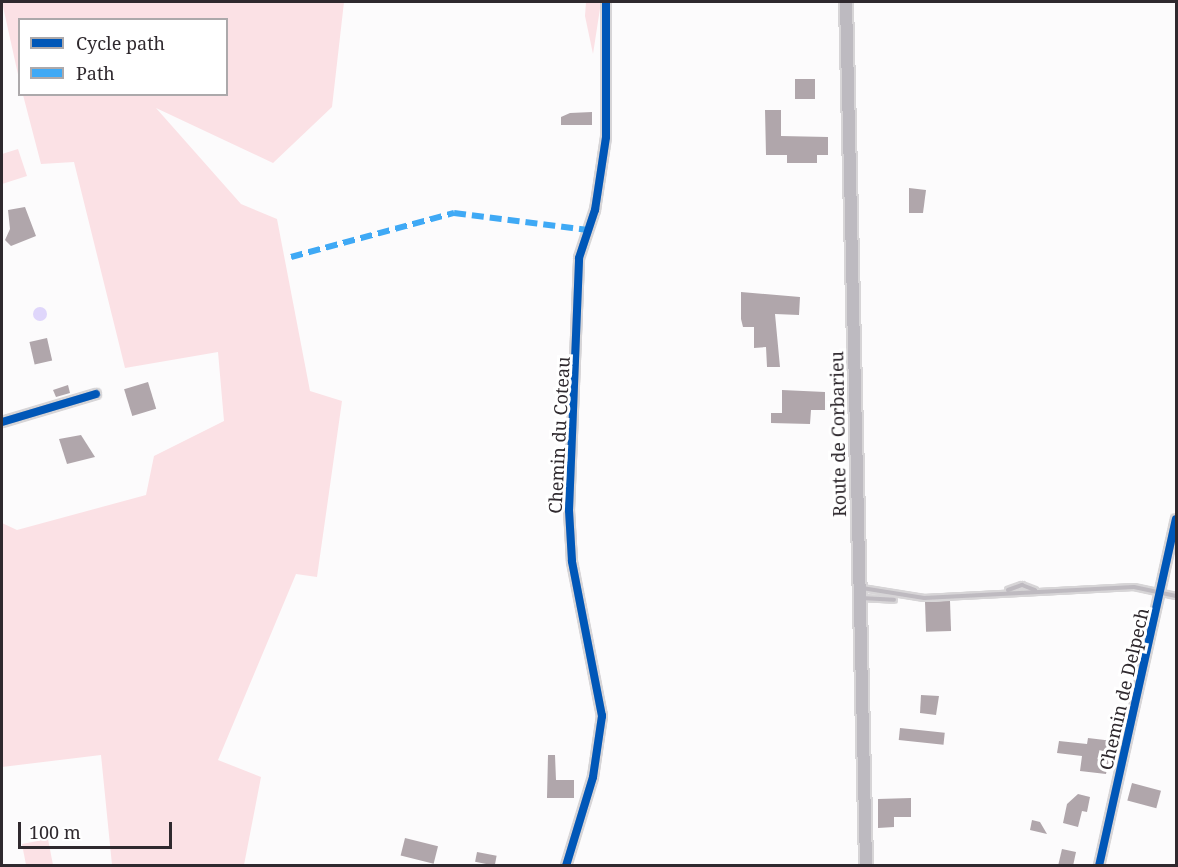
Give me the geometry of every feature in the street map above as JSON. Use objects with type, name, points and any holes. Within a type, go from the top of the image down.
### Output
[{"type":"main road","name":"Route de Corbarieu","points":[[846,2],[866,866]]},
{"type":"street","name":"Chemin du Coteau","points":[[566,866],[593,777],[602,716],[572,561],[569,510],[578,275],[606,137],[606,2]]},
{"type":"street","points":[[2,422],[96,394]]},
{"type":"street","name":"Chemin de Delpech","points":[[1099,866],[1162,591],[1176,519]]},
{"type":"lane","points":[[860,593],[924,598],[992,595],[1022,585],[1036,590],[1134,587],[1162,591],[1176,596]]},
{"type":"lane","points":[[1008,590],[1022,596],[1036,590]]},
{"type":"lane","points":[[860,593],[894,600]]},
{"type":"shaded area","points":[[2,2],[344,2],[332,107],[273,163],[156,108],[241,204],[277,219],[310,391],[342,401],[317,577],[296,574],[218,760],[261,777],[244,865],[112,865],[101,755],[2,767],[2,523],[17,530],[146,495],[154,456],[224,421],[218,352],[125,368],[74,162],[41,164],[23,96],[228,96],[228,18],[18,18],[18,74]]},
{"type":"shaded area","points":[[586,2],[601,2],[593,54],[585,16]]},
{"type":"shaded area","points":[[18,149],[27,176],[2,184],[2,154]]},
{"type":"shaded area","points":[[40,307],[45,309],[47,314],[45,319],[40,321],[35,319],[33,314],[35,309]]},
{"type":"shaded area","points":[[48,839],[53,865],[26,865],[22,844]]},
{"type":"building","points":[[795,79],[815,79],[815,99],[795,99]]},
{"type":"building","points":[[765,110],[781,110],[781,136],[828,137],[828,155],[817,155],[817,163],[787,163],[787,155],[766,155]]},
{"type":"building","points":[[592,112],[592,125],[561,125],[561,117],[570,113]]},
{"type":"building","points":[[909,188],[926,190],[923,213],[909,213]]},
{"type":"building","points":[[25,207],[36,236],[11,246],[5,240],[10,229],[8,210]]},
{"type":"building","points":[[741,292],[800,297],[799,315],[775,314],[780,367],[767,367],[766,347],[754,348],[754,327],[743,327]]},
{"type":"building","points":[[47,338],[52,360],[35,364],[29,342]]},
{"type":"building","points":[[148,382],[156,409],[132,416],[124,389]]},
{"type":"building","points":[[68,385],[70,393],[56,397],[53,390]]},
{"type":"building","points":[[782,390],[825,392],[825,410],[811,410],[810,424],[771,423],[771,413],[782,413]]},
{"type":"building","points":[[81,435],[95,457],[67,464],[59,439]]},
{"type":"building","points":[[950,601],[951,631],[926,632],[925,602]]},
{"type":"building","points":[[921,695],[939,696],[936,715],[920,713]]},
{"type":"building","points":[[900,728],[945,733],[943,745],[899,740]]},
{"type":"building","points":[[1088,738],[1113,741],[1106,774],[1080,771],[1082,756],[1057,753],[1059,741],[1087,744]]},
{"type":"building","points":[[548,755],[555,755],[556,780],[574,780],[574,798],[547,798]]},
{"type":"building","points":[[1132,783],[1161,791],[1156,808],[1127,800]]},
{"type":"building","points":[[1078,794],[1090,797],[1087,812],[1082,811],[1078,827],[1063,823],[1067,804]]},
{"type":"building","points":[[911,798],[911,817],[894,817],[894,827],[878,828],[878,799]]},
{"type":"building","points":[[1032,820],[1040,822],[1047,834],[1030,830]]},
{"type":"building","points":[[405,838],[438,846],[434,864],[401,855]]},
{"type":"building","points":[[1062,849],[1076,852],[1073,866],[1058,866]]},
{"type":"building","points":[[477,852],[497,856],[495,866],[475,862]]},
{"type":"marked path","points":[[291,257],[454,213],[588,230]]},
{"type":"cycle path","points":[[566,866],[593,777],[602,716],[572,561],[569,510],[579,258],[595,210],[606,137],[606,2]]},
{"type":"cycle path","points":[[2,422],[96,394]]},
{"type":"cycle path","points":[[1099,866],[1176,519]]}]
